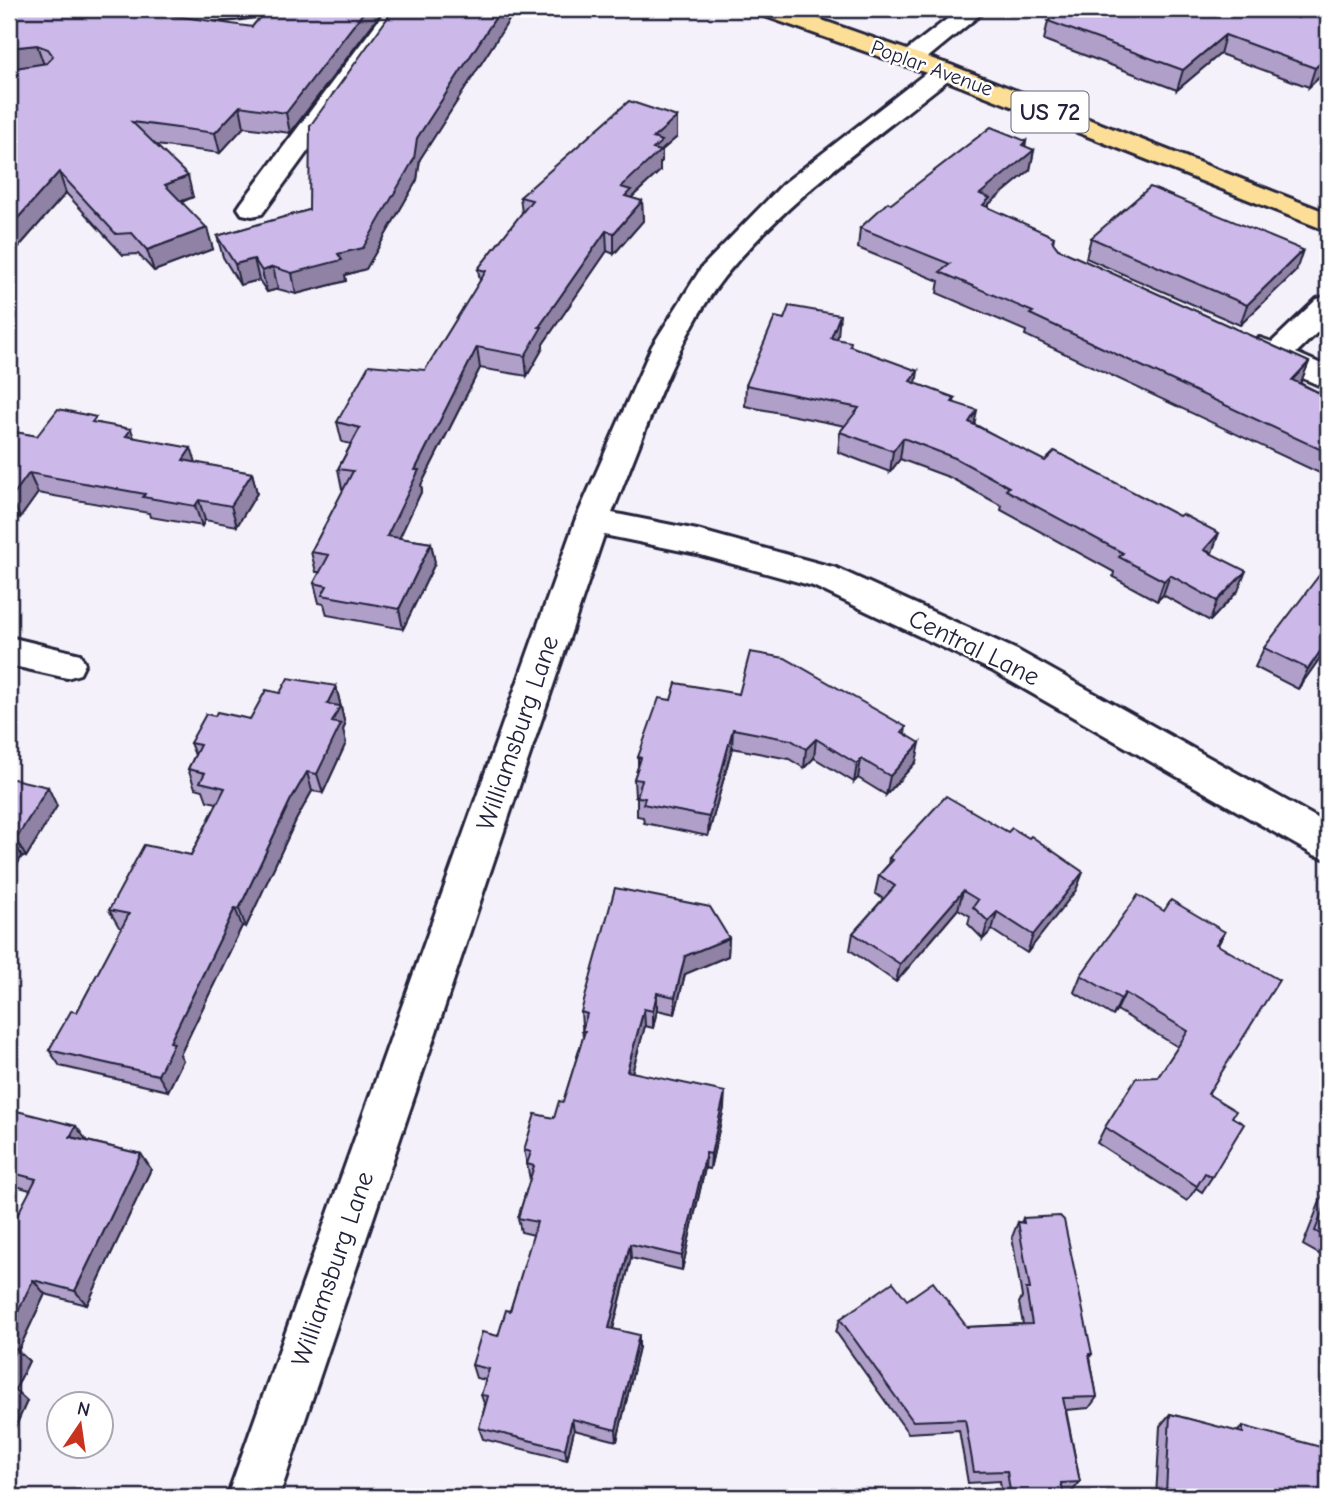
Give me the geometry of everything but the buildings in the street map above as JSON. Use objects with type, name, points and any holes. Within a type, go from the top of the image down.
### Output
[{"type":"main road","name":"Poplar Avenue","points":[[768,9],[927,65],[1328,223]]},
{"type":"street","points":[[174,9],[218,14],[254,9]]},
{"type":"street","points":[[252,208],[398,9]]},
{"type":"street","name":"Williamsburg Lane","points":[[253,1497],[592,521],[667,346],[712,273],[793,191],[927,65],[975,9]]},
{"type":"street","points":[[1276,355],[1328,305]]},
{"type":"street","points":[[1238,339],[1328,379]]},
{"type":"street","name":"Central Lane","points":[[592,521],[697,542],[824,577],[1004,660],[1328,843]]},
{"type":"street","points":[[9,651],[67,664]]}]
